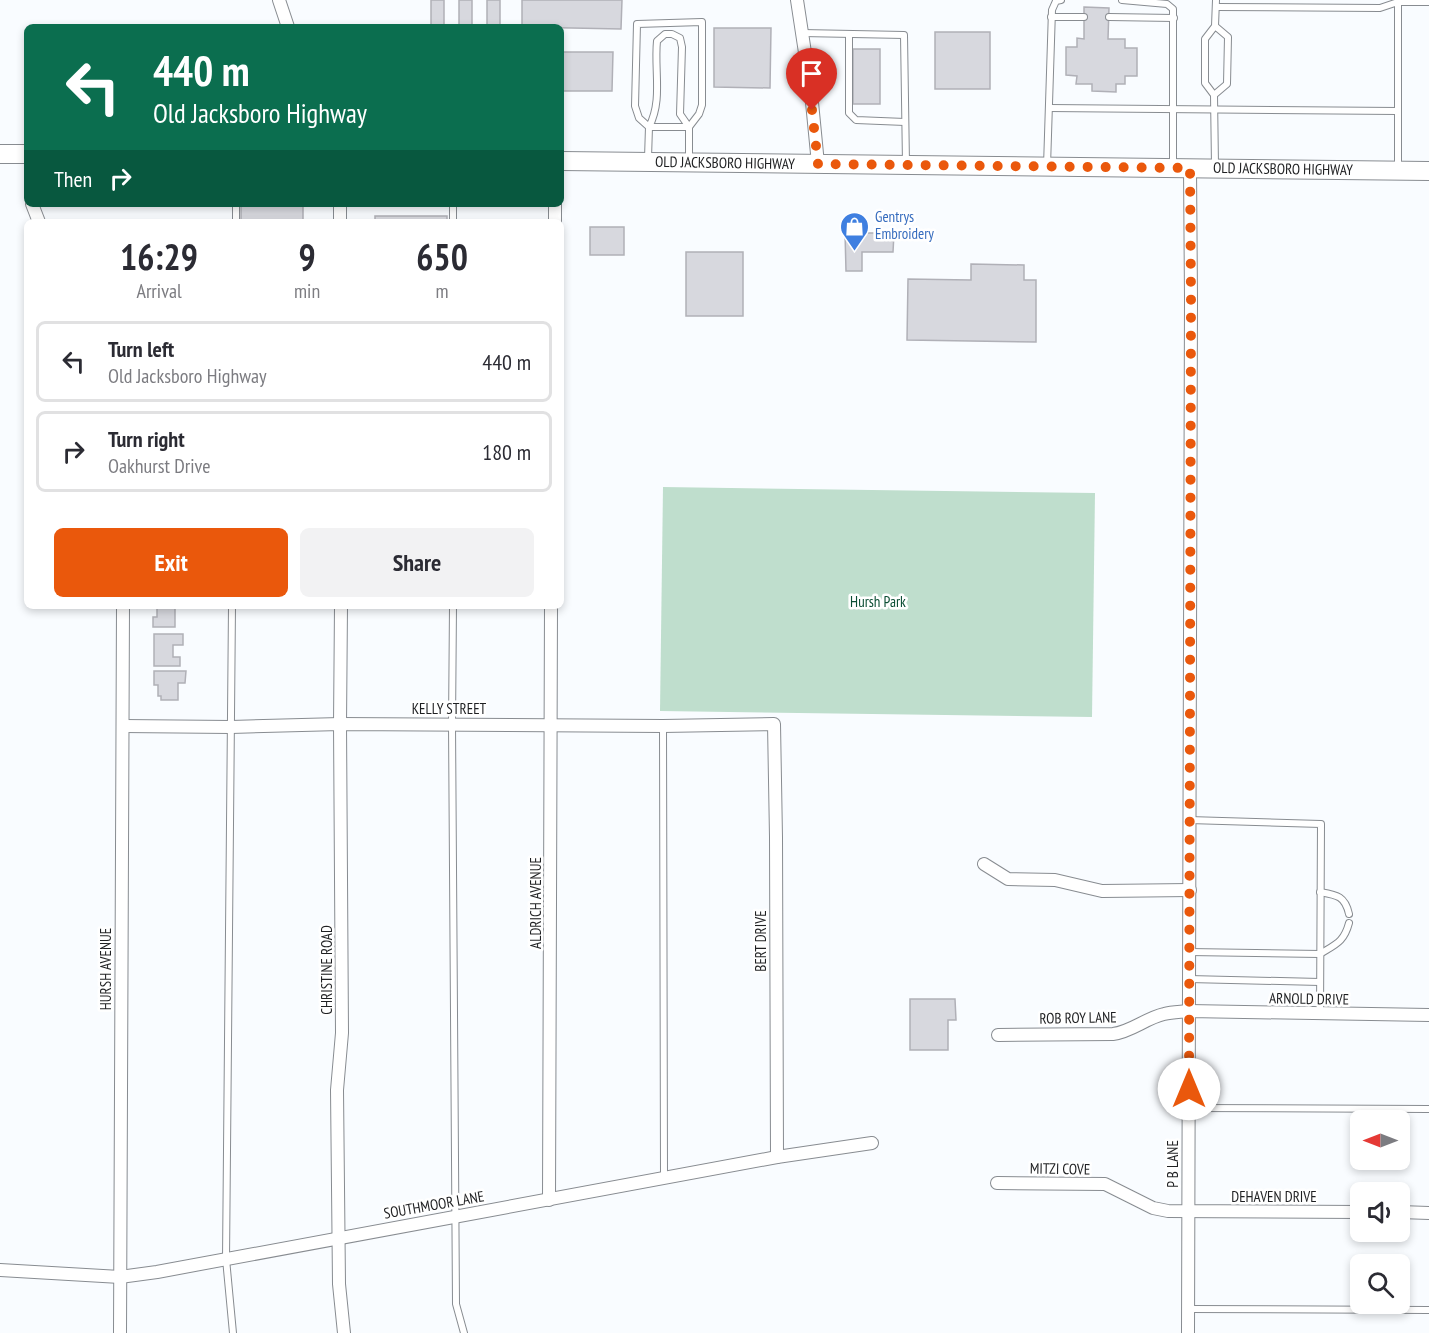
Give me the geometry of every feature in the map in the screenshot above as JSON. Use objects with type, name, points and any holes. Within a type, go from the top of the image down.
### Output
[{"type":"main road","points":[[0,154],[24,154]]},
{"type":"main road","name":"OLD JACKSBORO HIGHWAY","points":[[564,161],[1429,171]]},
{"type":"street","points":[[279,0],[287,24]]},
{"type":"street","points":[[797,0],[811,92],[818,164]]},
{"type":"street","name":"P B LANE","points":[[1181,168],[1191,310],[1188,1333]]},
{"type":"street","name":"HURSH AVENUE","points":[[120,1333],[123,609]]},
{"type":"street","name":"CHRISTINE ROAD","points":[[341,609],[342,1033],[337,1090],[339,1284],[344,1333]]},
{"type":"street","name":"ALDRICH AVENUE","points":[[549,1200],[551,609]]},
{"type":"street","name":"KELLY STREET","points":[[123,726],[774,724]]},
{"type":"street","name":"BERT DRIVE","points":[[774,724],[777,1157]]},
{"type":"street","points":[[984,864],[1008,879],[1054,880],[1102,891],[1190,890]]},
{"type":"street","name":"ARNOLD DRIVE","points":[[1189,1011],[1429,1015]]},
{"type":"street","name":"ROB ROY LANE","points":[[999,1035],[1124,1033],[1133,1026],[1164,1014],[1189,1011]]},
{"type":"street","name":"SOUTHMOOR LANE","points":[[0,1270],[120,1277],[777,1157],[872,1143]]},
{"type":"street","name":"MITZI COVE","points":[[997,1183],[1105,1184],[1153,1208],[1188,1212]]},
{"type":"street","name":"DEHAVEN DRIVE","points":[[1188,1212],[1350,1212]]},
{"type":"street","points":[[1410,1212],[1429,1213]]},
{"type":"lane","points":[[1047,167],[1051,17],[1056,1],[1061,0]]},
{"type":"lane","points":[[1122,0],[1167,4],[1173,9],[1173,109],[1181,168]]},
{"type":"lane","points":[[1398,1],[1398,170]]},
{"type":"lane","points":[[1215,168],[1214,95],[1204,83],[1206,39],[1215,26],[1216,3],[1380,8],[1398,1],[1429,2]]},
{"type":"lane","points":[[1051,17],[1084,17]]},
{"type":"lane","points":[[1109,17],[1174,18]]},
{"type":"lane","points":[[702,22],[702,105],[699,114],[689,127],[649,127],[639,118],[635,106],[637,24],[702,22]]},
{"type":"lane","points":[[1214,95],[1227,84],[1228,37],[1215,26]]},
{"type":"lane","points":[[802,33],[904,35],[906,165]]},
{"type":"lane","points":[[849,33],[849,112],[856,120],[905,122]]},
{"type":"lane","points":[[648,162],[649,127],[655,115],[657,103],[657,41],[665,34],[672,34],[680,38],[682,47],[680,114],[689,127],[689,163]]},
{"type":"lane","points":[[1049,108],[1398,111]]},
{"type":"lane","points":[[232,609],[226,1259],[233,1333]]},
{"type":"lane","points":[[453,609],[456,1304],[464,1333]]},
{"type":"lane","points":[[663,726],[664,1178]]},
{"type":"lane","points":[[1189,820],[1320,824],[1320,1014]]},
{"type":"lane","points":[[1320,892],[1338,896],[1347,903],[1349,914]]},
{"type":"lane","points":[[1189,952],[1320,954],[1339,943],[1346,935],[1349,923]]},
{"type":"lane","points":[[1189,979],[1320,982]]},
{"type":"lane","points":[[1189,1108],[1429,1109]]},
{"type":"lane","points":[[1188,1309],[1429,1310]]},
{"type":"green space","name":"Hursh Park","points":[[663,487],[1095,493],[1092,717],[660,711]]},
{"type":"building","points":[[431,0],[444,0],[444,24],[431,24]]},
{"type":"building","points":[[459,0],[472,0],[472,24],[459,24]]},
{"type":"building","points":[[487,0],[500,0],[500,24],[487,24]]},
{"type":"building","points":[[522,0],[622,0],[621,29],[564,28],[564,24],[522,24]]},
{"type":"building","points":[[1084,7],[1109,8],[1108,39],[1125,39],[1125,48],[1137,48],[1137,76],[1125,76],[1125,84],[1116,84],[1116,92],[1092,91],[1092,84],[1076,84],[1077,76],[1066,75],[1066,47],[1077,47],[1077,38],[1084,39]]},
{"type":"building","points":[[714,28],[771,28],[770,88],[714,87]]},
{"type":"building","points":[[935,32],[990,32],[990,89],[935,89]]},
{"type":"building","points":[[853,49],[880,49],[880,104],[853,104]]},
{"type":"building","points":[[564,52],[613,52],[612,91],[564,91]]},
{"type":"building","points":[[241,207],[303,207],[303,219],[241,219]]},
{"type":"building","points":[[375,216],[447,216],[447,219],[375,219]]},
{"type":"building","points":[[590,227],[624,227],[624,255],[590,255]]},
{"type":"building","name":"Gentrys Embroidery","points":[[845,233],[894,233],[893,252],[862,252],[862,271],[846,271]]},
{"type":"building","points":[[686,252],[743,252],[743,316],[686,316]]},
{"type":"building","points":[[971,264],[1024,265],[1024,280],[1036,280],[1036,342],[907,340],[908,279],[971,280]]},
{"type":"building","points":[[157,609],[175,609],[175,627],[153,627],[153,617],[157,617]]},
{"type":"building","points":[[154,634],[183,634],[183,645],[173,645],[173,657],[180,657],[180,666],[154,666]]},
{"type":"building","points":[[154,671],[186,671],[185,683],[178,683],[178,700],[161,700],[161,696],[158,696],[158,685],[154,685]]},
{"type":"building","points":[[910,999],[955,999],[956,1020],[948,1020],[948,1050],[910,1050]]},
{"type":"place","name":"Gentrys Embroidery","points":[[854,252]]},
{"type":"route","points":[[812,110],[818,164],[1190,168],[1189,1089]]}]
